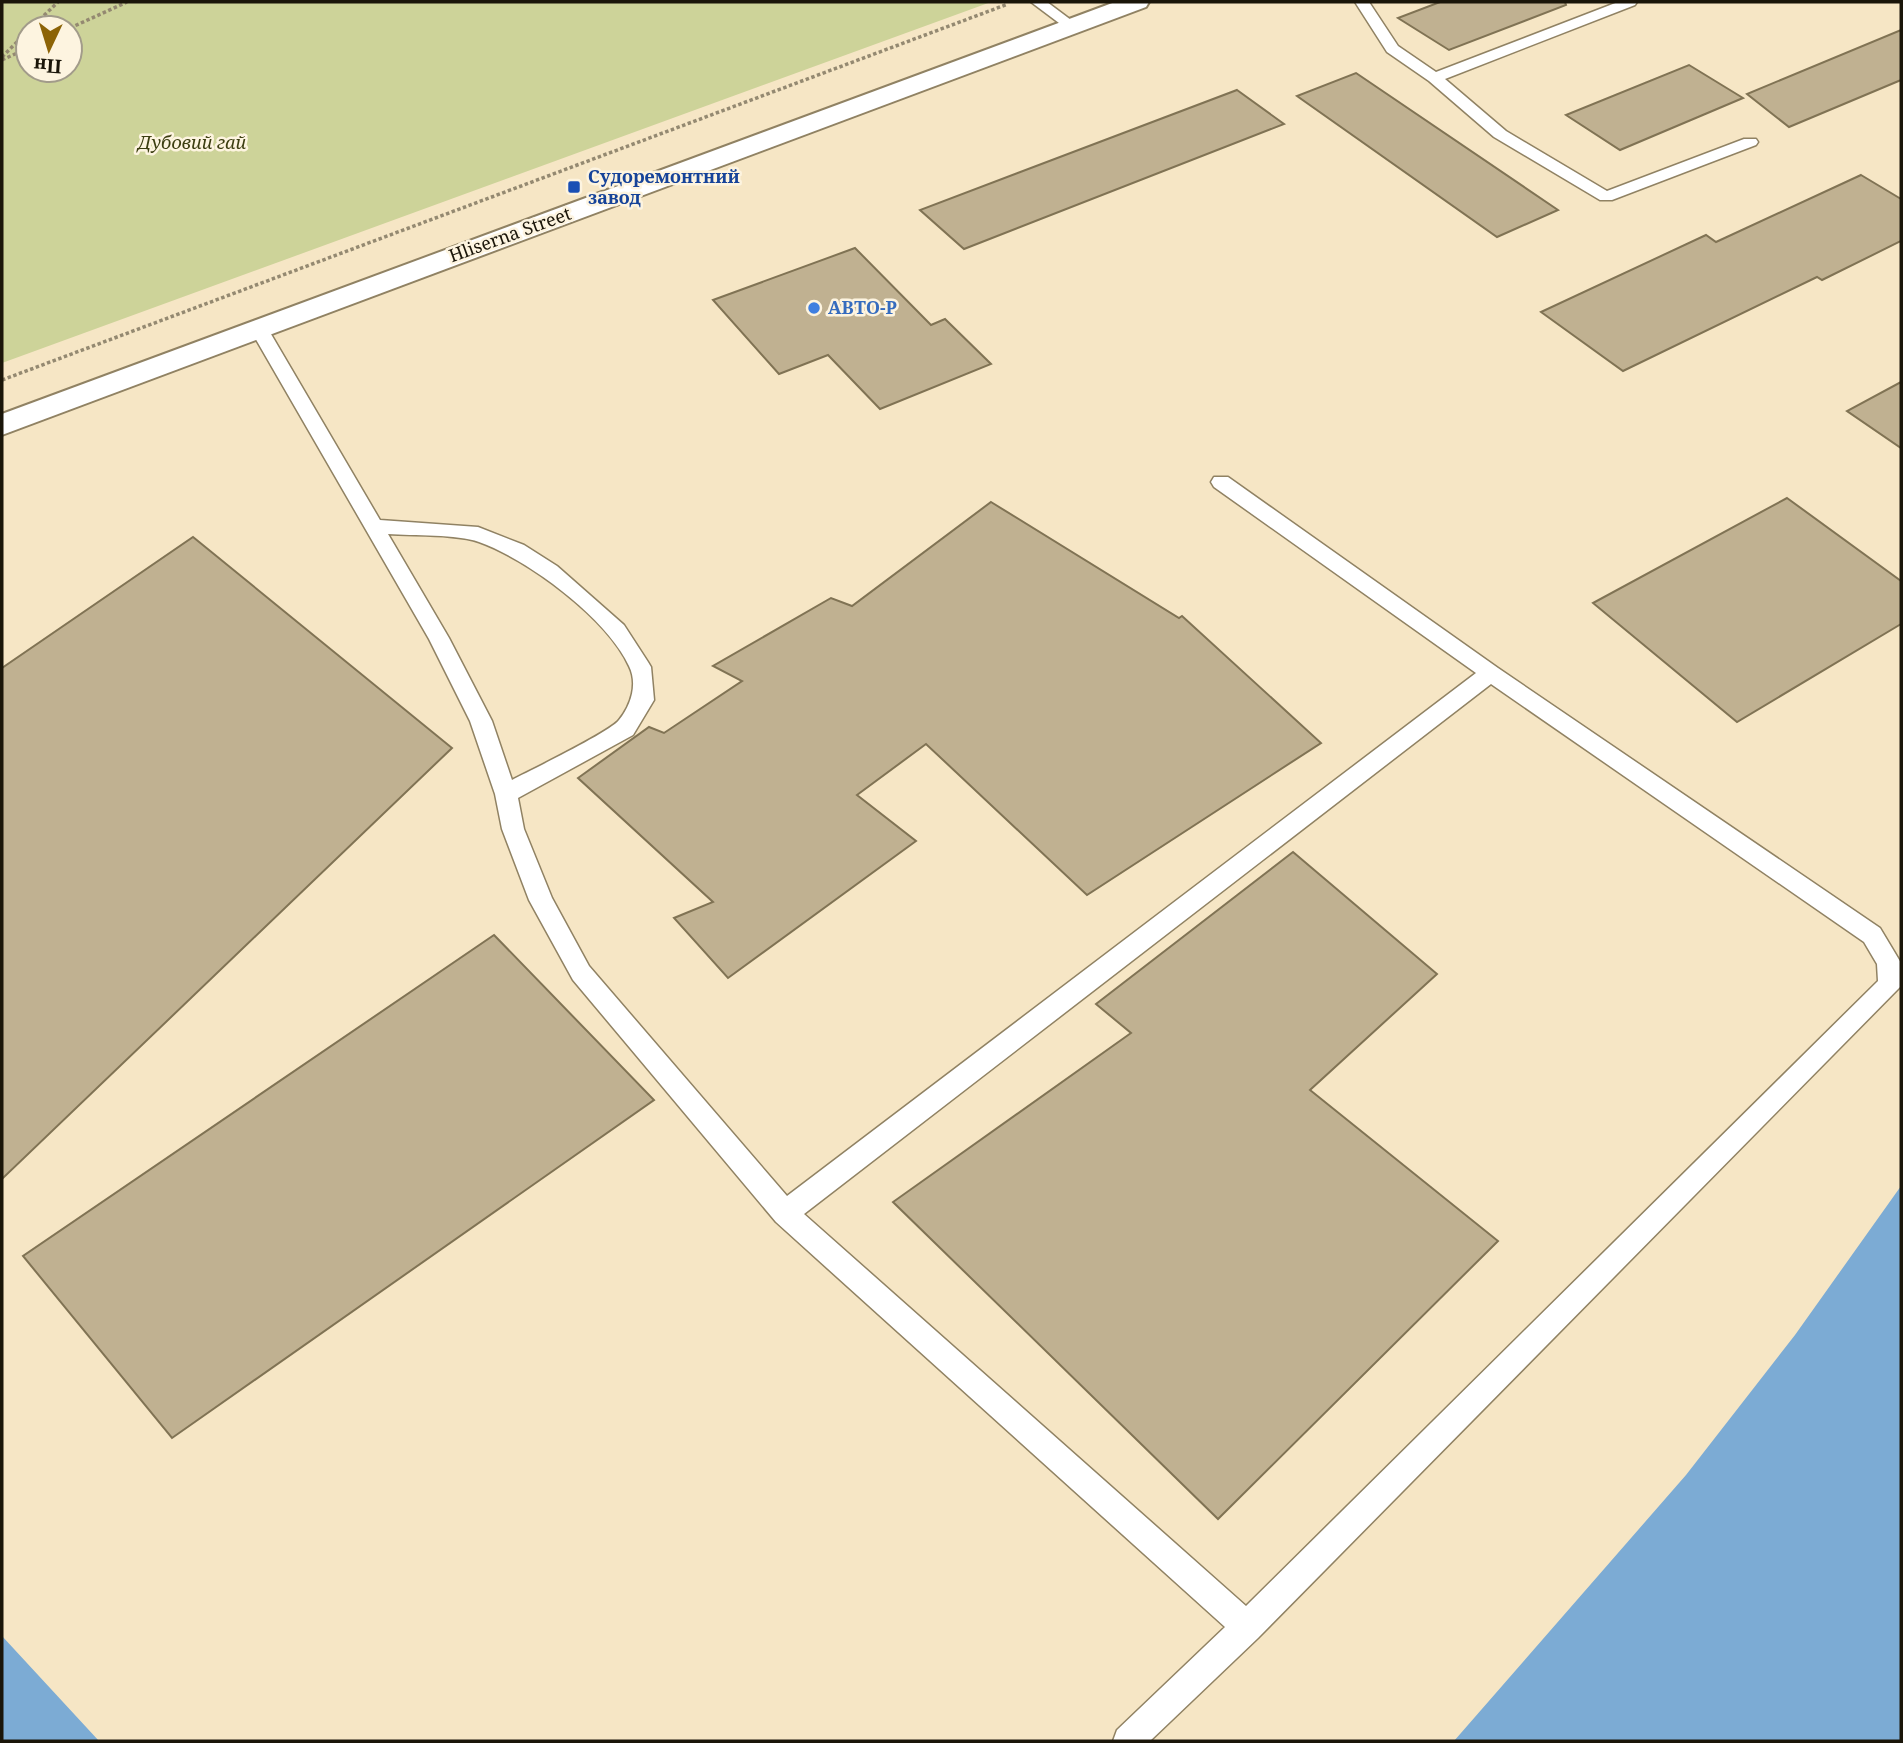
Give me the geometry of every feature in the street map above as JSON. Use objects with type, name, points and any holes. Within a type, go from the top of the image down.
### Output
[{"type":"street","name":"Hliserna Street","points":[[2,425],[1137,2]]},
{"type":"lane","points":[[1038,2],[1072,26]]},
{"type":"lane","points":[[1362,2],[1392,49],[1434,78],[1500,134],[1606,197],[1750,142]]},
{"type":"lane","points":[[1434,78],[1630,2]]},
{"type":"lane","points":[[260,329],[439,638],[481,721],[506,794],[513,829],[541,900],[581,974],[785,1213],[1247,1627]]},
{"type":"lane","points":[[1128,1741],[1247,1627],[1890,985],[1889,963],[1871,934],[1491,673],[1221,482]]},
{"type":"lane","points":[[374,526],[478,534],[517,550],[550,571],[617,630],[642,667],[643,700],[625,729],[506,794]]},
{"type":"lane","points":[[785,1213],[1491,673]]},
{"type":"path","points":[[84,22],[127,2]]},
{"type":"path","points":[[2,380],[1013,2]]},
{"type":"green space","name":"Дубовий гай","points":[[2,2],[991,2],[2,363]]},
{"type":"water","points":[[1901,1186],[1901,1741],[1454,1741],[1686,1475],[1795,1335]]},
{"type":"water","points":[[2,1636],[99,1741],[2,1741]]},
{"type":"building","points":[[1440,2],[1565,2],[1566,5],[1449,50],[1398,18]]},
{"type":"building","points":[[1901,30],[1901,80],[1789,127],[1747,94]]},
{"type":"building","points":[[1689,65],[1743,98],[1620,150],[1566,115]]},
{"type":"building","points":[[1356,73],[1558,210],[1497,237],[1297,96]]},
{"type":"building","points":[[1237,90],[1284,124],[964,249],[920,210]]},
{"type":"building","points":[[1861,175],[1901,199],[1901,241],[1822,280],[1817,277],[1623,371],[1541,312],[1706,235],[1716,242]]},
{"type":"building","points":[[855,248],[931,325],[945,319],[991,364],[880,409],[828,355],[779,374],[713,300]]},
{"type":"building","points":[[1901,382],[1901,448],[1847,411]]},
{"type":"building","points":[[1787,498],[1901,581],[1901,624],[1737,722],[1593,603]]},
{"type":"building","points":[[991,502],[1179,618],[1182,616],[1321,743],[1087,895],[926,744],[857,795],[916,841],[728,978],[674,918],[713,902],[578,778],[649,727],[664,733],[742,681],[713,666],[831,598],[852,606]]},
{"type":"building","points":[[193,537],[452,748],[2,1179],[2,668]]},
{"type":"building","points":[[1293,852],[1437,974],[1310,1090],[1498,1241],[1218,1519],[893,1202],[1131,1033],[1096,1004]]},
{"type":"building","points":[[494,935],[654,1100],[172,1438],[23,1256]]},
{"type":"place","name":"Судоремонтний завод","points":[[574,187]]},
{"type":"place","name":"АВТО-Р","points":[[814,308]]}]
